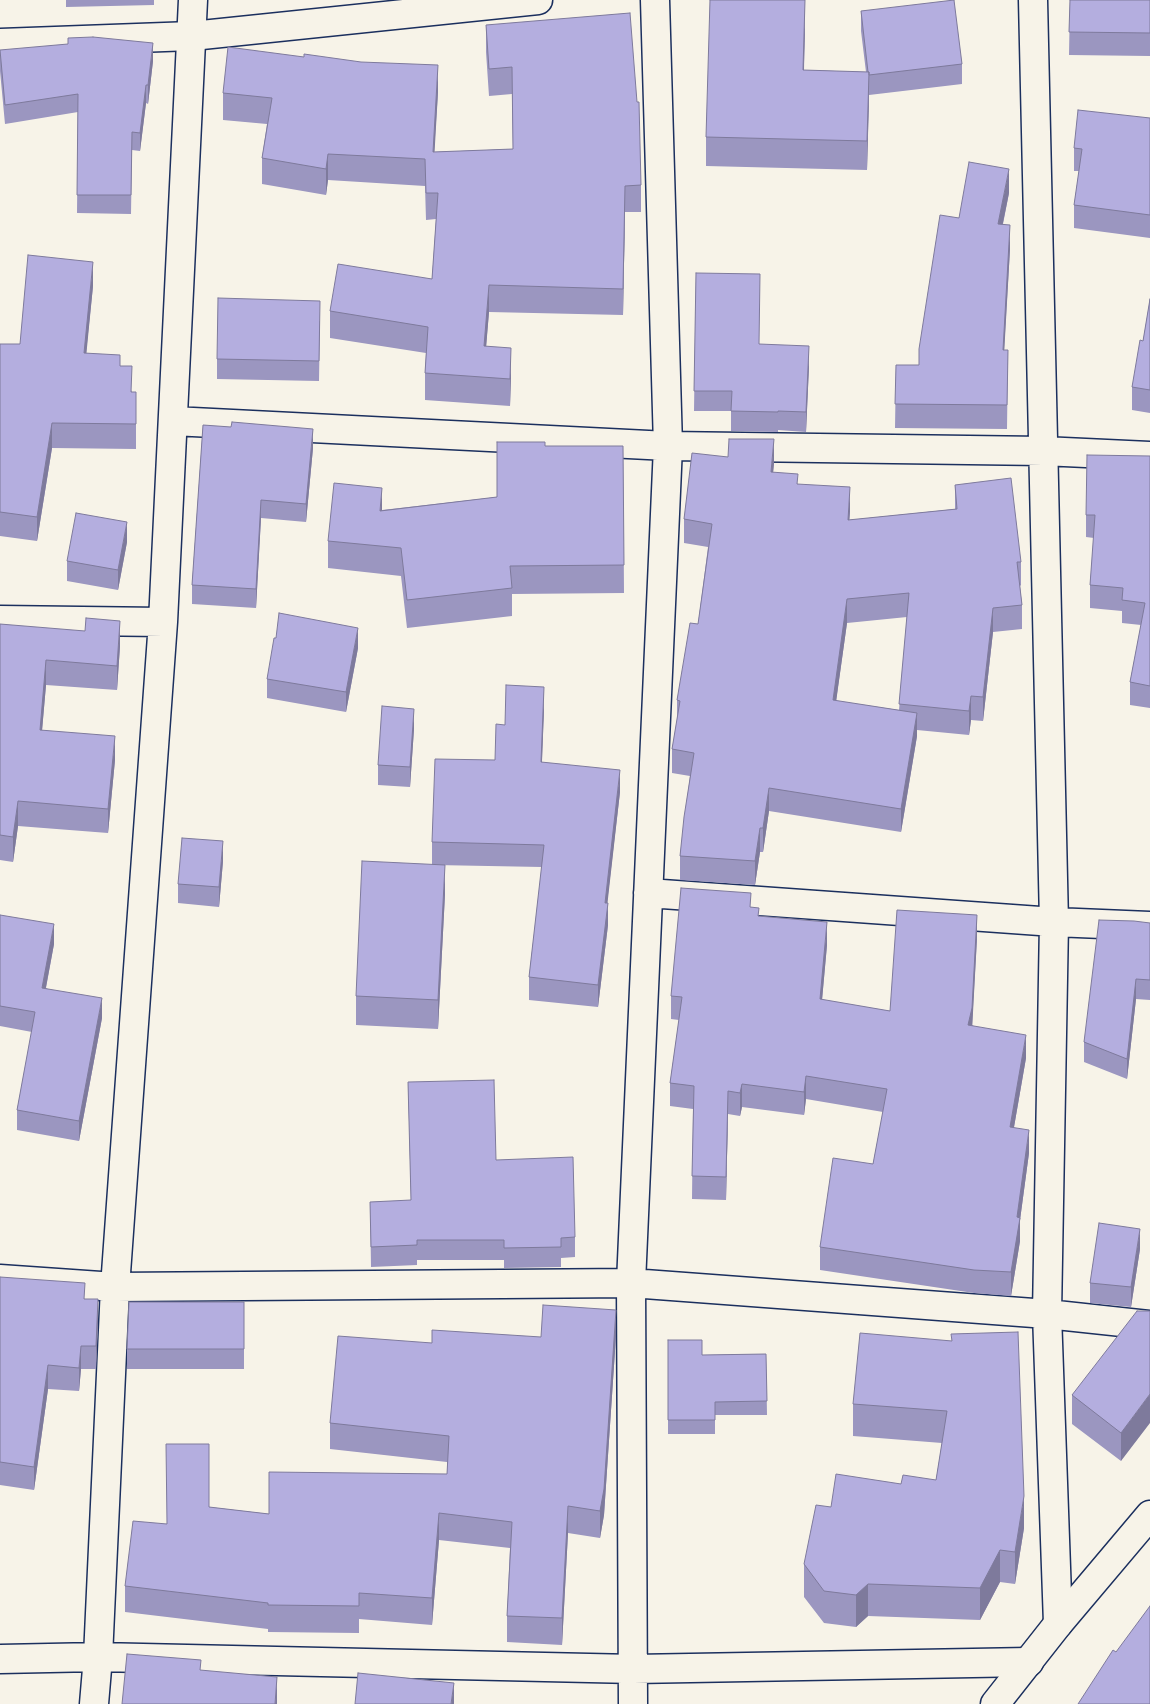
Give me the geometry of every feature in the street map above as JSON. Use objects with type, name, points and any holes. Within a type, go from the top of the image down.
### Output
[{"type":"street","points":[[94,1704],[98,1657],[116,1287],[163,622],[193,0]]},
{"type":"street","points":[[0,43],[192,36],[538,0]]},
{"type":"street","points":[[634,1704],[631,1283],[668,446],[655,0]]},
{"type":"street","points":[[1034,0],[1054,922],[1047,1314],[1058,1624]]},
{"type":"street","points":[[173,421],[668,446],[1043,450],[1150,456]]},
{"type":"street","points":[[0,620],[163,622]]},
{"type":"street","points":[[648,893],[1054,922],[1150,926]]},
{"type":"street","points":[[0,1279],[116,1287],[631,1283],[1047,1314],[1150,1325]]},
{"type":"street","points":[[995,1704],[1058,1624],[1150,1515]]},
{"type":"street","points":[[0,1659],[98,1657],[634,1669],[1029,1662]]},
{"type":"building","points":[[710,0],[805,0],[803,70],[869,72],[867,141],[706,137]]},
{"type":"building","points":[[954,0],[962,64],[869,75],[861,11]]},
{"type":"building","points":[[1070,0],[1150,0],[1150,33],[1069,32]]},
{"type":"building","points":[[630,13],[637,102],[639,102],[641,185],[625,186],[623,289],[489,285],[484,346],[511,348],[510,379],[425,373],[428,327],[330,311],[338,264],[432,279],[438,193],[426,193],[425,159],[328,154],[326,169],[262,158],[272,98],[223,93],[228,47],[304,57],[304,54],[361,62],[438,65],[433,152],[513,149],[512,67],[489,69],[486,25]]},
{"type":"building","points":[[93,37],[153,43],[140,133],[132,132],[131,195],[77,195],[78,94],[5,105],[0,50],[68,44],[68,38]]},
{"type":"building","points":[[1078,110],[1150,118],[1150,215],[1074,205],[1082,149],[1074,148]]},
{"type":"building","points":[[969,162],[1009,169],[998,224],[1010,225],[1003,350],[1008,350],[1007,405],[895,404],[896,365],[919,365],[919,349],[940,215],[959,218]]},
{"type":"building","points":[[28,255],[93,262],[84,353],[120,355],[120,366],[132,366],[131,392],[136,392],[136,424],[52,423],[37,517],[0,512],[0,344],[20,344]]},
{"type":"building","points":[[696,273],[760,274],[759,344],[809,346],[806,412],[731,411],[732,391],[694,391]]},
{"type":"building","points":[[218,298],[320,301],[319,361],[217,359]]},
{"type":"building","points":[[1150,299],[1150,390],[1132,387],[1140,340],[1143,341]]},
{"type":"building","points":[[232,422],[313,429],[306,504],[261,500],[256,589],[192,585],[203,425],[231,427]]},
{"type":"building","points":[[729,439],[774,439],[771,472],[798,474],[797,484],[850,487],[848,520],[957,509],[955,485],[1011,478],[1021,562],[1017,562],[1022,605],[993,608],[983,697],[971,696],[969,711],[899,704],[909,593],[847,599],[833,700],[917,713],[901,809],[769,788],[763,828],[760,828],[755,861],[680,856],[694,753],[672,749],[680,701],[677,700],[690,623],[698,624],[712,524],[684,519],[692,453],[728,457]]},
{"type":"building","points":[[497,442],[545,442],[545,446],[623,446],[624,565],[510,566],[512,588],[407,600],[401,548],[328,541],[334,483],[382,488],[380,511],[497,497]]},
{"type":"building","points":[[1087,455],[1150,456],[1150,686],[1130,682],[1145,603],[1122,600],[1123,588],[1090,585],[1095,515],[1086,515]]},
{"type":"building","points":[[76,513],[127,522],[118,570],[67,561]]},
{"type":"building","points":[[279,613],[358,628],[346,692],[267,679],[274,638],[276,638]]},
{"type":"building","points":[[86,618],[120,621],[117,666],[46,660],[40,730],[115,736],[108,809],[18,801],[13,837],[0,835],[0,624],[85,631]]},
{"type":"building","points":[[506,685],[544,687],[541,762],[620,770],[605,903],[608,903],[598,985],[529,977],[544,845],[432,842],[435,759],[495,760],[496,724],[505,725]]},
{"type":"building","points":[[382,706],[414,709],[410,767],[378,765]]},
{"type":"building","points":[[182,838],[223,841],[219,887],[178,884]]},
{"type":"building","points":[[362,861],[445,865],[438,1000],[356,996]]},
{"type":"building","points":[[681,888],[751,893],[750,907],[759,908],[758,916],[827,922],[820,999],[890,1011],[897,910],[977,915],[972,1008],[968,1025],[1026,1035],[1010,1127],[1029,1130],[1017,1217],[1020,1218],[1011,1272],[974,1270],[820,1247],[833,1158],[873,1164],[887,1089],[806,1076],[804,1092],[742,1084],[740,1093],[728,1091],[726,1177],[692,1176],[694,1086],[670,1083],[682,997],[671,996]]},
{"type":"building","points":[[0,915],[54,924],[42,988],[102,998],[79,1121],[17,1110],[35,1012],[0,1006]]},
{"type":"building","points":[[1099,920],[1150,923],[1150,980],[1136,979],[1127,1059],[1084,1042]]},
{"type":"building","points":[[494,1080],[496,1160],[573,1157],[575,1237],[561,1238],[561,1247],[504,1248],[504,1240],[417,1240],[417,1245],[371,1247],[370,1202],[411,1200],[408,1082]]},
{"type":"building","points":[[1099,1223],[1140,1229],[1131,1287],[1090,1283]]},
{"type":"building","points":[[0,1277],[85,1283],[84,1299],[98,1299],[96,1346],[81,1346],[79,1368],[48,1365],[34,1467],[0,1462]]},
{"type":"building","points":[[129,1302],[244,1302],[244,1349],[127,1349]]},
{"type":"building","points":[[543,1305],[616,1310],[604,1489],[600,1511],[568,1506],[562,1618],[507,1616],[512,1522],[439,1513],[432,1598],[359,1593],[359,1606],[268,1605],[268,1603],[125,1586],[133,1521],[167,1524],[166,1444],[209,1444],[209,1507],[269,1514],[269,1472],[447,1474],[449,1436],[330,1423],[338,1336],[432,1343],[432,1330],[541,1337]]},
{"type":"building","points":[[1137,1311],[1150,1311],[1150,1394],[1121,1433],[1072,1395]]},
{"type":"building","points":[[1018,1332],[1024,1496],[1015,1552],[1000,1550],[980,1588],[868,1584],[856,1595],[824,1591],[804,1564],[816,1505],[831,1507],[836,1474],[901,1484],[903,1475],[936,1480],[947,1411],[853,1404],[860,1333],[952,1341],[951,1334]]},
{"type":"building","points":[[668,1340],[702,1340],[702,1355],[766,1354],[767,1401],[715,1402],[715,1420],[668,1420]]},
{"type":"building","points":[[1150,1606],[1150,1704],[1078,1704],[1113,1650],[1116,1652]]},
{"type":"building","points":[[127,1654],[201,1660],[200,1670],[277,1677],[275,1704],[122,1704]]},
{"type":"building","points":[[358,1673],[454,1683],[451,1704],[355,1704]]}]
